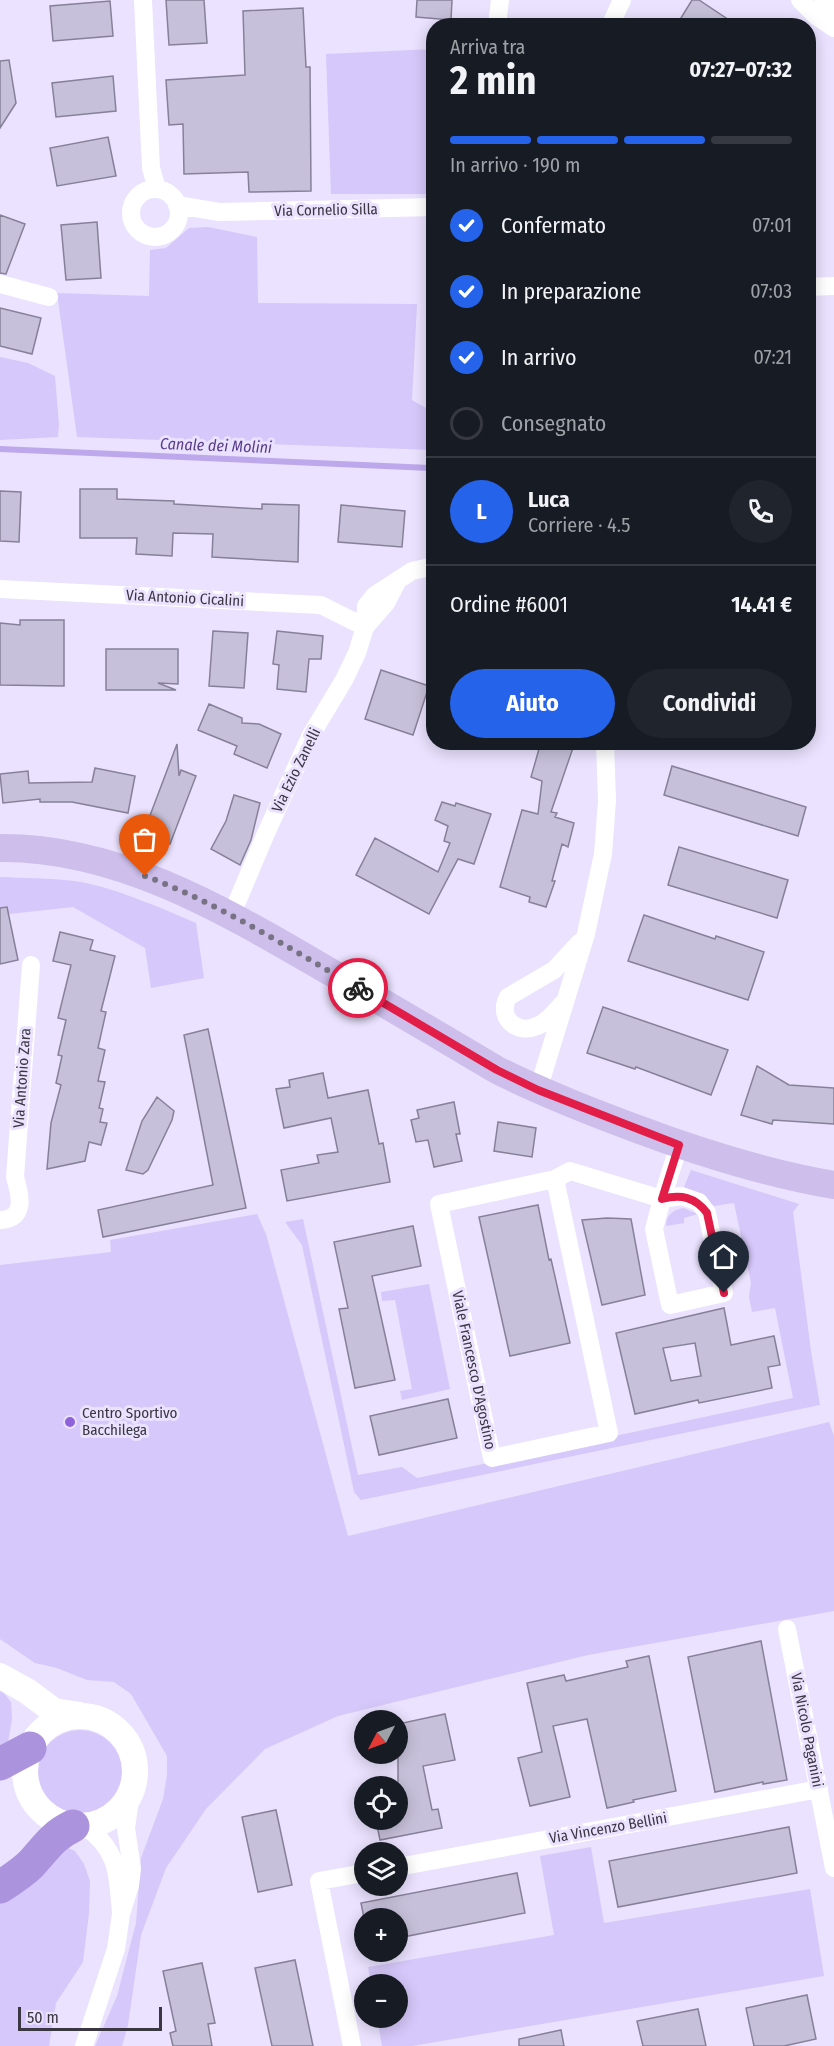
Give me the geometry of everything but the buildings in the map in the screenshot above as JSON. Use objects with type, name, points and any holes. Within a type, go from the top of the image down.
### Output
[{"type":"highway","points":[[0,1764],[32,1744]]},
{"type":"highway","points":[[0,1887],[31,1864],[55,1836],[79,1826]]},
{"type":"main road","points":[[0,848],[49,851],[112,864],[161,882],[284,945],[497,1070],[538,1090],[679,1145],[750,1168],[823,1183]]},
{"type":"street","points":[[143,0],[151,168],[150,190],[138,196],[131,209],[134,224],[139,230],[152,236],[160,236],[173,228],[177,213]]},
{"type":"street","points":[[498,18],[500,0]]},
{"type":"street","points":[[614,18],[622,0]]},
{"type":"street","points":[[800,0],[816,16],[834,28]]},
{"type":"street","points":[[822,0],[834,13]]},
{"type":"street","name":"Via Cornelio Silla","points":[[150,190],[170,194],[177,213],[426,207]]},
{"type":"street","points":[[0,284],[50,297]]},
{"type":"street","points":[[816,286],[834,286]]},
{"type":"street","points":[[365,627],[386,603],[398,580],[412,571],[426,568]]},
{"type":"street","name":"Via Antonio Cicalini","points":[[0,589],[321,605],[365,627]]},
{"type":"street","name":"Via Ezio Zanelli","points":[[231,916],[311,735],[344,680],[357,653],[365,627]]},
{"type":"street","points":[[538,1090],[586,934],[603,854],[606,830],[604,750]]},
{"type":"street","points":[[564,1003],[540,1025],[529,1029],[512,1025],[505,1016],[504,1004],[508,997],[554,970],[586,934]]},
{"type":"street","name":"Via Antonio Zara","points":[[0,1220],[6,1220],[15,1215],[20,1206],[21,1196],[8,1179],[31,964]]},
{"type":"street","name":"Viale Francesco D'Agostino","points":[[555,1179],[609,1433],[492,1458],[439,1204],[555,1179],[570,1171],[662,1199],[681,1196],[690,1198],[699,1202],[707,1213],[724,1293],[670,1305],[654,1229],[662,1199],[679,1145]]},
{"type":"street","name":"Via Nicolo Paganini","points":[[787,1629],[834,1868]]},
{"type":"street","points":[[0,1676],[27,1691],[54,1711],[99,1720],[110,1726],[127,1743],[132,1754],[135,1769],[126,1828],[132,1869],[130,1885],[121,1914],[116,1949],[84,2046]]},
{"type":"street","points":[[0,1684],[17,1699],[26,1711],[32,1744]]},
{"type":"street","points":[[86,1717],[59,1720],[45,1728],[32,1744],[26,1758],[24,1776],[33,1800],[48,1816],[62,1824],[79,1826],[103,1821],[110,1817],[121,1808],[131,1792]]},
{"type":"street","name":"Via Vincenzo Bellini","points":[[408,1865],[819,1790]]},
{"type":"street","points":[[79,1826],[96,1834],[110,1850],[118,1877],[121,1914]]},
{"type":"street","points":[[352,2046],[319,1881],[354,1875]]},
{"type":"shaded area","points":[[426,49],[426,194],[331,194],[326,54]]},
{"type":"shaded area","points":[[208,227],[257,237],[258,303],[417,304],[412,400],[426,408],[426,450],[77,437],[57,293],[149,296],[150,250],[166,248],[189,228]]},
{"type":"shaded area","points":[[0,357],[28,363],[55,376],[58,437],[0,440]]},
{"type":"shaded area","points":[[0,877],[88,883],[136,898],[196,923],[204,978],[151,988],[145,948],[73,907],[0,915]]},
{"type":"shaded area","points":[[691,1170],[799,1204],[793,1212],[820,1405],[361,1500],[354,1492],[302,1245],[285,1222],[303,1219],[358,1475],[402,1467],[417,1478],[793,1398],[775,1308],[752,1312],[749,1297],[751,1283],[734,1203],[714,1206],[702,1194],[684,1187]]},
{"type":"shaded area","points":[[683,1208],[698,1214],[684,1218],[684,1223],[666,1226],[671,1214]]},
{"type":"shaded area","points":[[257,1214],[266,1234],[348,1536],[829,1422],[834,1436],[834,1611],[588,1655],[363,1710],[354,1710],[354,1712],[338,1716],[265,1749],[206,1809],[166,1868],[141,1935],[128,2025],[122,2046],[95,2046],[117,1996],[136,1923],[141,1858],[163,1799],[167,1756],[131,1694],[114,1682],[87,1680],[57,1668],[35,1663],[0,1639],[0,1265],[111,1252],[110,1240]]},
{"type":"shaded area","points":[[429,1284],[450,1389],[402,1400],[400,1391],[412,1389],[395,1300],[382,1301],[381,1292]]},
{"type":"shaded area","points":[[0,1688],[11,1702],[12,1719],[3,1772],[0,1773]]},
{"type":"shaded area","points":[[72,1730],[88,1730],[104,1737],[115,1748],[122,1764],[119,1788],[110,1802],[88,1814],[72,1814],[56,1807],[45,1796],[38,1780],[38,1764],[45,1748],[56,1737]]},
{"type":"shaded area","points":[[50,1840],[75,1851],[84,1864],[90,1881],[83,1962],[56,2003],[49,2046],[0,2046],[0,1886]]},
{"type":"shaded area","points":[[591,1847],[604,1923],[810,1889],[824,1976],[412,2046],[382,2046],[379,2028],[408,2028],[408,1974],[369,1974],[368,1967],[408,1962],[408,1960],[554,1935],[540,1856]]},
{"type":"waterway","name":"Canale dei Molini","points":[[0,449],[426,468]]},
{"type":"way so far","points":[[145,876],[254,927],[358,988]]},
{"type":"place","name":"Centro Sportivo Bacchilega","points":[[70,1422]]},
{"type":"route","points":[[358,988],[497,1070],[538,1090],[679,1145],[662,1199],[681,1196],[690,1198],[699,1202],[707,1213],[724,1293]]}]
